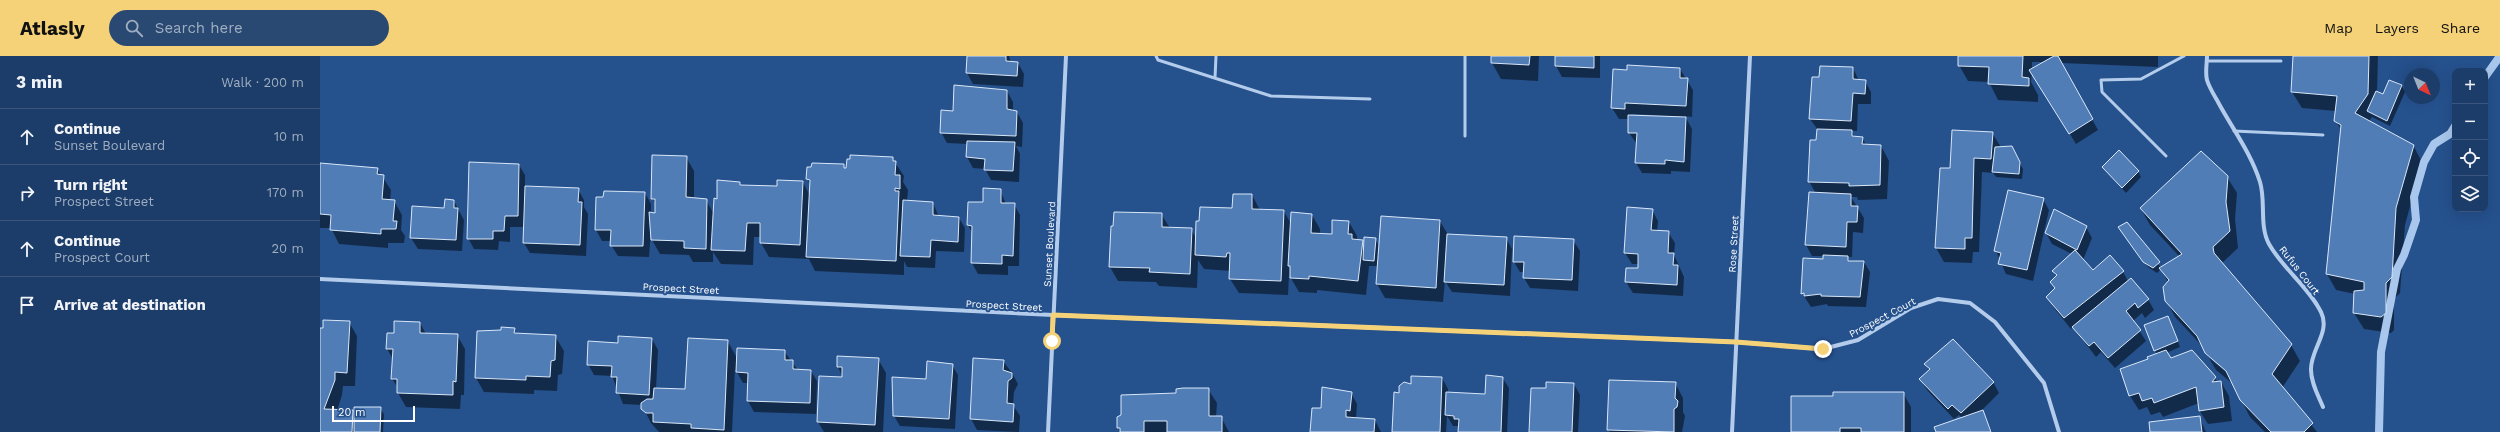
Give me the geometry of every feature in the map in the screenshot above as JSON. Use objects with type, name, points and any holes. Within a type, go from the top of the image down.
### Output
[{"type":"street","name":"Sunset Boulevard","points":[[1048,432],[1066,56]]},
{"type":"street","name":"Rose Street","points":[[1732,432],[1750,56]]},
{"type":"street","name":"Rufus Court","points":[[2207,56],[2206,80],[2253,163],[2260,182],[2268,244],[2314,300],[2322,313],[2323,329],[2319,344],[2313,354],[2311,369],[2313,383],[2323,407]]},
{"type":"street","name":"Prospect Street","points":[[320,279],[1053,315],[1736,342]]},
{"type":"street","name":"Prospect Court","points":[[1736,342],[1823,349],[1858,340],[1911,308],[1938,299],[1970,303],[1996,322],[2044,383],[2058,432]]},
{"type":"lane","points":[[1156,56],[1158,60],[1271,96],[1370,99]]},
{"type":"lane","points":[[1216,56],[1216,78]]},
{"type":"lane","points":[[1465,56],[1465,136]]},
{"type":"lane","points":[[2166,156],[2102,92],[2101,80],[2141,79],[2184,56]]},
{"type":"lane","points":[[2207,61],[2281,61]]},
{"type":"lane","points":[[2234,131],[2323,135]]},
{"type":"building","points":[[967,56],[1006,56],[1006,61],[1018,62],[1017,76],[966,73]]},
{"type":"building","points":[[1491,56],[1530,56],[1529,65],[1491,63]]},
{"type":"building","points":[[1555,56],[1594,56],[1594,68],[1555,66]]},
{"type":"building","points":[[1958,56],[2023,56],[2022,77],[2029,78],[2029,86],[1988,84],[1989,67],[1958,66]]},
{"type":"building","points":[[2054,56],[2058,56],[2093,119],[2069,134],[2029,70]]},
{"type":"building","points":[[2293,56],[2369,56],[2368,94],[2355,113],[2414,145],[2396,208],[2392,277],[2386,283],[2386,313],[2381,317],[2353,313],[2354,291],[2364,290],[2364,282],[2326,274],[2341,125],[2334,121],[2337,96],[2291,92]]},
{"type":"building","points":[[1627,65],[1680,68],[1680,78],[1688,78],[1686,106],[1625,103],[1625,109],[1611,108],[1613,69],[1627,70]]},
{"type":"building","points":[[1820,66],[1853,67],[1853,79],[1866,80],[1865,94],[1853,93],[1851,121],[1809,119],[1812,77],[1819,77]]},
{"type":"building","points":[[2389,80],[2402,85],[2387,121],[2367,111],[2376,91],[2383,94]]},
{"type":"building","points":[[954,85],[1007,90],[1007,109],[1017,111],[1016,136],[940,133],[941,110],[953,111]]},
{"type":"building","points":[[1628,115],[1686,117],[1684,162],[1665,160],[1665,164],[1635,163],[1637,133],[1628,133]]},
{"type":"building","points":[[1817,129],[1852,130],[1852,136],[1863,137],[1862,144],[1881,145],[1880,185],[1849,186],[1849,183],[1808,182],[1810,140],[1816,140]]},
{"type":"building","points":[[1952,130],[1993,132],[1991,159],[1974,158],[1972,238],[1965,238],[1965,249],[1935,248],[1940,168],[1950,168]]},
{"type":"building","points":[[967,141],[1015,142],[1013,171],[984,170],[985,159],[966,157]]},
{"type":"building","points":[[2012,146],[2020,162],[2019,174],[1992,172],[1995,147]]},
{"type":"building","points":[[2119,150],[2139,171],[2122,188],[2102,167]]},
{"type":"building","points":[[2201,151],[2228,176],[2226,202],[2230,231],[2213,247],[2214,253],[2292,344],[2272,374],[2313,423],[2304,432],[2271,432],[2240,400],[2226,371],[2205,353],[2197,336],[2165,301],[2163,287],[2169,280],[2159,268],[2182,254],[2140,208]]},
{"type":"building","points":[[652,155],[687,156],[686,197],[707,199],[706,249],[684,248],[684,241],[651,240],[649,212],[655,213],[655,199],[651,199]]},
{"type":"building","points":[[850,155],[893,157],[893,161],[896,161],[895,175],[900,175],[900,189],[895,188],[895,191],[899,191],[896,261],[806,257],[810,180],[806,179],[807,167],[811,167],[812,163],[844,164],[844,168],[846,168],[847,159],[850,159]]},
{"type":"building","points":[[469,162],[519,164],[518,216],[505,216],[504,231],[493,231],[493,239],[467,239]]},
{"type":"building","points":[[320,163],[378,168],[377,174],[384,175],[382,199],[395,200],[393,221],[397,221],[396,229],[381,229],[381,234],[330,230],[331,215],[320,214]]},
{"type":"building","points":[[717,180],[740,182],[740,185],[777,186],[777,180],[803,181],[800,245],[760,243],[760,223],[747,223],[745,251],[711,250],[714,198],[717,199]]},
{"type":"building","points":[[525,186],[579,188],[578,202],[582,202],[580,245],[523,243]]},
{"type":"building","points":[[983,188],[1001,189],[1001,203],[1015,203],[1013,256],[1002,255],[1002,264],[971,263],[972,226],[967,225],[968,202],[983,202]]},
{"type":"building","points":[[2008,190],[2044,198],[2027,270],[1998,264],[2001,253],[1994,251]]},
{"type":"building","points":[[604,191],[645,192],[643,246],[610,246],[611,230],[595,230],[596,197],[603,197]]},
{"type":"building","points":[[1809,192],[1851,194],[1851,206],[1858,206],[1857,222],[1847,222],[1846,247],[1805,245]]},
{"type":"building","points":[[1233,194],[1252,194],[1252,209],[1284,210],[1281,281],[1229,279],[1230,253],[1227,253],[1226,257],[1195,255],[1196,221],[1199,221],[1200,207],[1232,208]]},
{"type":"building","points":[[445,199],[454,200],[454,208],[458,208],[456,240],[410,238],[412,206],[444,208]]},
{"type":"building","points":[[903,200],[933,202],[933,215],[959,217],[958,242],[931,240],[930,257],[900,256]]},
{"type":"building","points":[[1627,207],[1653,209],[1651,230],[1669,231],[1668,253],[1674,253],[1673,265],[1678,265],[1677,285],[1625,282],[1626,268],[1638,268],[1638,254],[1624,253]]},
{"type":"building","points":[[2054,209],[2087,226],[2077,250],[2045,233]]},
{"type":"building","points":[[1114,212],[1162,213],[1162,227],[1192,228],[1190,274],[1149,272],[1150,268],[1109,267],[1111,226],[1113,226]]},
{"type":"building","points":[[1291,212],[1312,214],[1311,233],[1332,234],[1332,220],[1349,221],[1348,234],[1352,234],[1352,239],[1363,240],[1358,281],[1309,276],[1309,279],[1290,278],[1290,266],[1288,266]]},
{"type":"building","points":[[1381,216],[1440,220],[1436,288],[1376,284]]},
{"type":"building","points":[[2127,222],[2160,262],[2153,268],[2143,262],[2118,227]]},
{"type":"building","points":[[1447,234],[1507,237],[1504,285],[1444,282]]},
{"type":"building","points":[[1514,236],[1574,239],[1572,280],[1523,278],[1524,262],[1513,262]]},
{"type":"building","points":[[1364,237],[1376,238],[1374,261],[1363,260]]},
{"type":"building","points":[[2075,250],[2093,270],[2110,255],[2124,271],[2064,318],[2046,297],[2055,288],[2050,282],[2057,275],[2052,271]]},
{"type":"building","points":[[1823,255],[1848,256],[1848,261],[1864,261],[1860,297],[1821,296],[1821,294],[1804,296],[1804,293],[1801,294],[1803,258],[1823,259]]},
{"type":"building","points":[[2131,278],[2149,299],[2138,308],[2135,303],[2126,311],[2141,330],[2108,358],[2094,342],[2089,346],[2072,327]]},
{"type":"building","points":[[2168,316],[2178,341],[2154,351],[2144,325]]},
{"type":"building","points":[[323,320],[350,321],[347,373],[335,372],[335,380],[324,409],[353,410],[352,432],[320,432],[320,328],[323,328]]},
{"type":"building","points":[[394,321],[420,322],[420,333],[458,334],[456,382],[453,381],[453,395],[397,393],[397,379],[391,379],[393,349],[386,349],[387,333],[394,333]]},
{"type":"building","points":[[501,327],[515,328],[514,333],[556,335],[555,360],[551,361],[550,377],[526,376],[526,380],[475,378],[477,331],[501,330]]},
{"type":"building","points":[[618,336],[652,338],[649,395],[616,393],[617,377],[611,377],[612,366],[587,365],[588,341],[618,343]]},
{"type":"building","points":[[688,338],[728,340],[724,430],[691,428],[691,424],[653,422],[653,413],[646,413],[641,409],[641,403],[647,399],[653,399],[654,388],[685,389]]},
{"type":"building","points":[[1953,339],[1994,382],[1961,413],[1952,405],[1948,409],[1919,379],[1930,369],[1924,364]]},
{"type":"building","points":[[737,348],[785,350],[785,360],[793,360],[793,369],[811,370],[810,403],[747,401],[748,373],[736,372]]},
{"type":"building","points":[[2166,350],[2171,358],[2192,350],[2216,377],[2212,382],[2221,381],[2224,407],[2199,411],[2196,387],[2154,403],[2152,398],[2142,401],[2139,393],[2129,396],[2120,369],[2148,359],[2147,357]]},
{"type":"building","points":[[837,356],[879,358],[875,425],[817,422],[819,376],[842,377],[842,367],[837,367]]},
{"type":"building","points":[[973,358],[1004,360],[1003,370],[1012,373],[1012,378],[1008,381],[1007,403],[1014,404],[1013,422],[970,419]]},
{"type":"building","points":[[927,361],[953,364],[949,419],[893,416],[892,377],[926,379]]},
{"type":"building","points":[[1486,375],[1503,377],[1501,432],[1458,432],[1459,419],[1454,419],[1454,416],[1445,415],[1446,392],[1485,394]]},
{"type":"building","points":[[1411,376],[1442,377],[1440,432],[1392,432],[1394,392],[1399,393],[1399,386],[1404,382],[1411,384]]},
{"type":"building","points":[[1609,380],[1676,382],[1675,398],[1678,401],[1677,407],[1674,409],[1674,432],[1607,430]]},
{"type":"building","points":[[1546,382],[1574,383],[1572,432],[1529,432],[1531,388],[1546,388]]},
{"type":"building","points":[[1322,387],[1352,392],[1350,411],[1346,410],[1346,417],[1375,419],[1374,432],[1310,432],[1312,408],[1321,408]]},
{"type":"building","points":[[1209,388],[1209,416],[1222,416],[1222,432],[1167,432],[1167,421],[1144,421],[1144,432],[1120,432],[1120,428],[1117,428],[1117,417],[1121,415],[1121,395],[1176,393],[1176,389]]},
{"type":"building","points":[[1833,392],[1904,392],[1904,432],[1861,432],[1861,428],[1840,428],[1840,432],[1791,432],[1791,396],[1833,396]]},
{"type":"building","points":[[354,407],[381,407],[380,432],[354,432]]},
{"type":"building","points":[[1983,410],[1991,432],[1936,432],[1934,427]]},
{"type":"building","points":[[2200,416],[2202,432],[2150,432],[2149,422]]},
{"type":"waterway","points":[[2488,73],[2500,56]]},
{"type":"waterway","points":[[2379,432],[2381,352],[2397,269],[2404,255],[2416,220],[2414,197],[2424,162],[2434,144],[2450,134],[2452,131]]},
{"type":"route","points":[[1052,341],[1053,315],[1736,342],[1823,349]]}]
